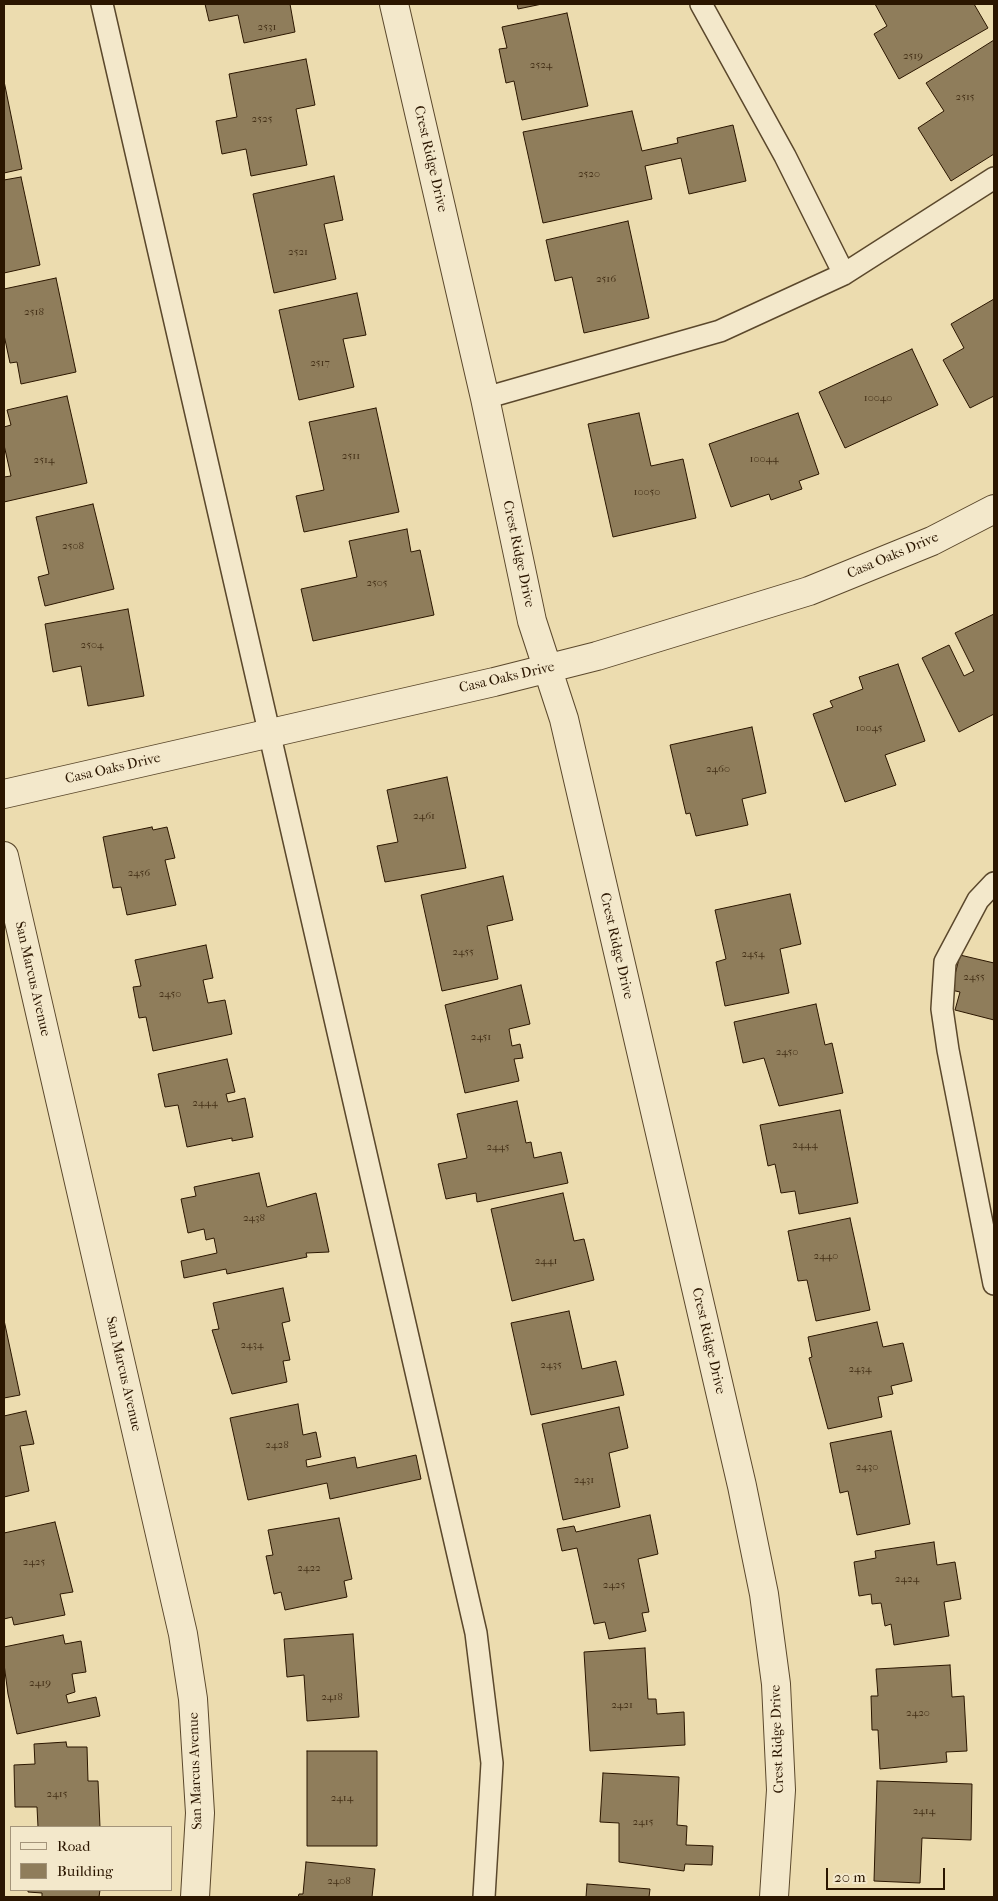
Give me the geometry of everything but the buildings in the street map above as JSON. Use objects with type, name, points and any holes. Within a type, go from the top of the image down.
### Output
[{"type":"street","name":"Crest Ridge Drive","points":[[394,4],[485,398],[532,621],[564,719],[742,1486],[764,1594],[776,1684],[781,1790],[774,1897]]},
{"type":"street","name":"Casa Oaks Drive","points":[[4,794],[548,669],[597,656],[809,592],[932,541],[994,509]]},
{"type":"street","name":"San Marcus Avenue","points":[[4,856],[183,1634],[193,1699],[200,1813],[195,1897]]},
{"type":"lane","points":[[102,4],[476,1633],[492,1763],[484,1897]]},
{"type":"lane","points":[[701,4],[786,156],[844,274]]},
{"type":"lane","points":[[485,398],[720,331],[844,274],[994,178]]},
{"type":"lane","points":[[994,883],[978,900],[945,962],[942,1009],[948,1050],[994,1284]]}]
